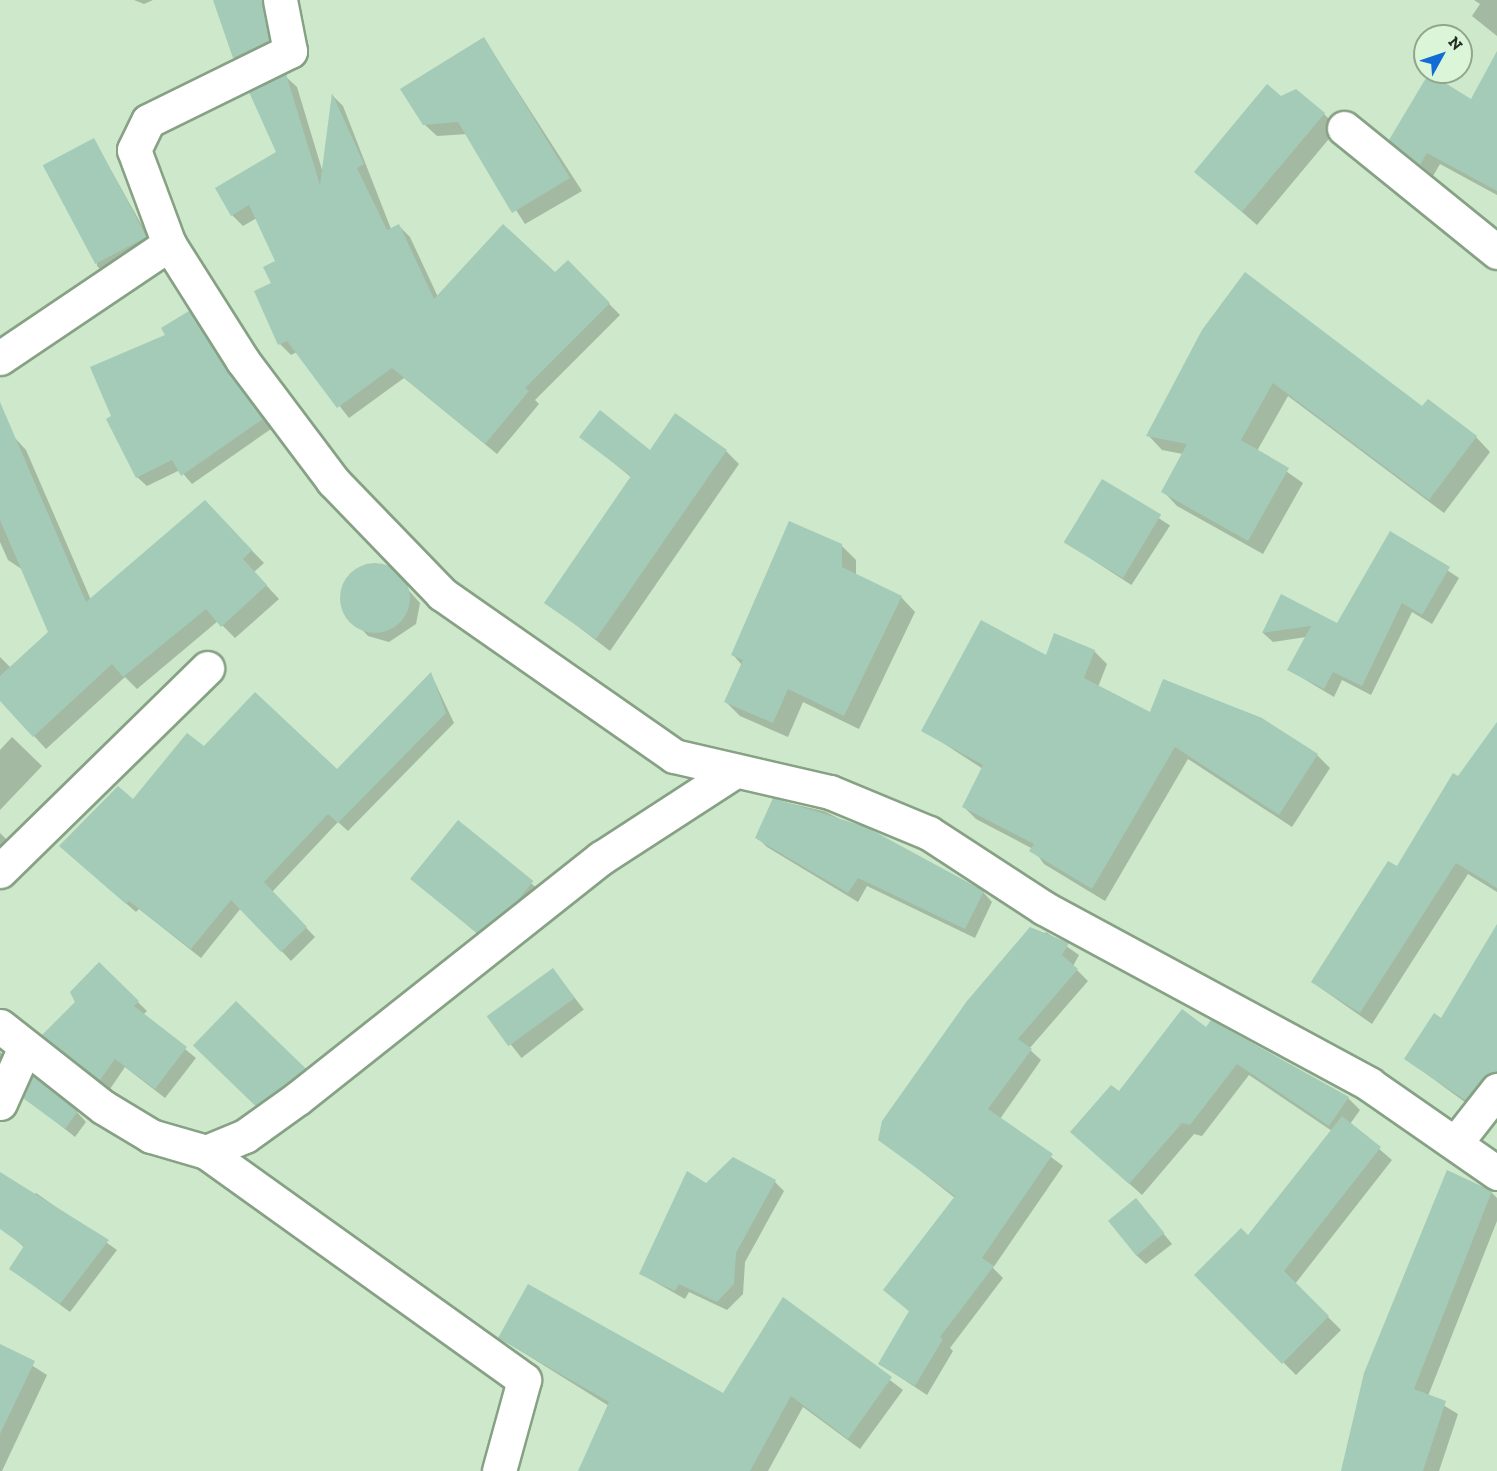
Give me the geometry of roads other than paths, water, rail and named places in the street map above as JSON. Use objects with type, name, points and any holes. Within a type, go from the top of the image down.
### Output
[{"type":"street","points":[[280,0],[290,51],[148,121],[134,150],[169,244],[243,361],[333,481],[442,594],[674,756],[830,792],[929,833],[1044,908],[1286,1036],[1457,1141],[1497,1173]]},
{"type":"street","points":[[1344,128],[1497,252]]},
{"type":"street","points":[[0,358],[169,244]]},
{"type":"street","points":[[0,871],[207,668]]},
{"type":"street","points":[[206,1152],[245,1136],[298,1098],[600,858],[735,771]]},
{"type":"street","points":[[0,1026],[103,1107],[151,1136],[206,1152],[524,1380],[499,1471]]},
{"type":"street","points":[[0,1102],[26,1047]]},
{"type":"street","points":[[1457,1141],[1497,1090]]}]
